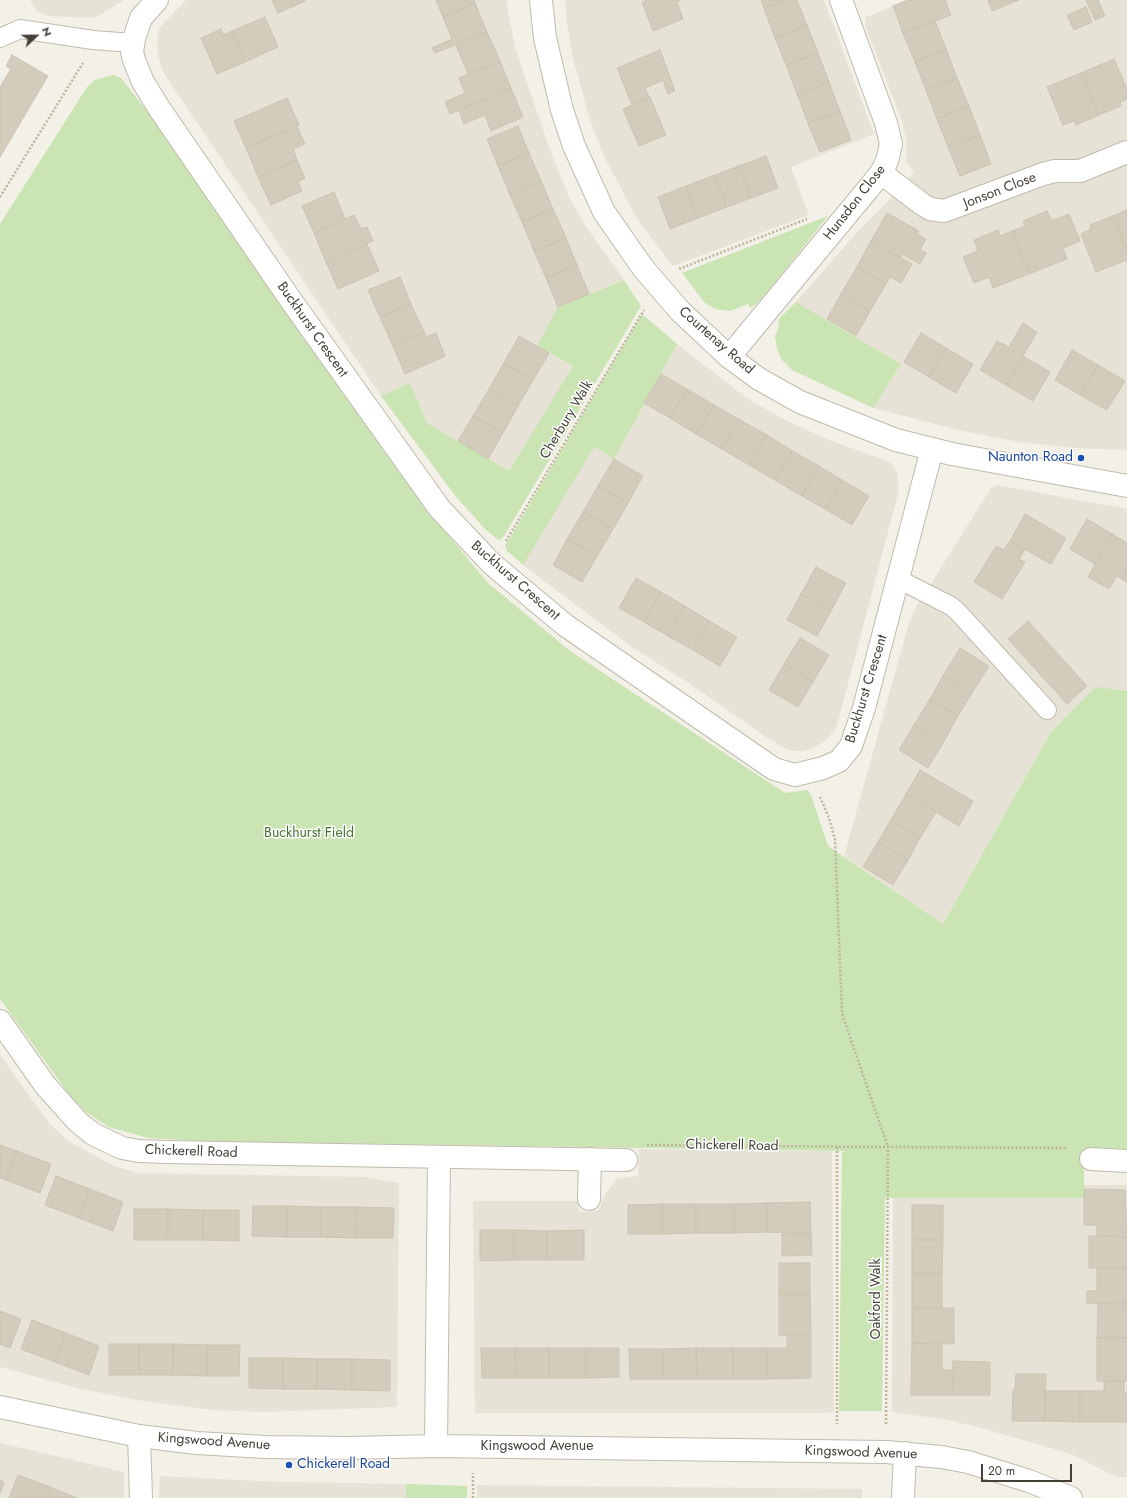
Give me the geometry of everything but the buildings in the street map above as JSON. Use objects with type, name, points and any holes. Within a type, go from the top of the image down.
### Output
[{"type":"street","name":"Buckhurst Crescent","points":[[157,0],[141,18],[133,42],[132,52],[137,70],[150,94],[285,292],[424,489],[458,530],[492,564],[565,625],[587,642],[774,769],[790,774],[808,773],[833,765],[846,753],[855,737],[932,450]]},
{"type":"street","name":"Courtenay Road","points":[[541,0],[545,38],[552,72],[574,146],[588,180],[611,225],[655,282],[680,311],[729,357],[759,379],[800,402],[883,436],[932,450],[1127,486]]},
{"type":"street","name":"Hunsdon Close","points":[[729,357],[881,173],[889,153],[890,134],[841,0]]},
{"type":"street","name":"Jonson Close","points":[[881,173],[930,209],[944,211],[1043,174],[1055,171],[1080,171],[1127,152]]},
{"type":"street","name":"Chickerell Road","points":[[0,1021],[45,1085],[72,1116],[93,1134],[122,1148],[139,1151],[166,1152],[439,1158],[626,1160]]},
{"type":"street","points":[[1083,1154],[1127,1161]]},
{"type":"street","points":[[436,1446],[439,1158]]},
{"type":"street","points":[[589,1199],[590,1160]]},
{"type":"street","name":"Kingswood Avenue","points":[[0,1407],[139,1436],[197,1443],[349,1448],[436,1446],[895,1453],[968,1462],[1029,1481],[1071,1498]]},
{"type":"street","points":[[139,1436],[141,1498]]},
{"type":"street","points":[[895,1453],[903,1498]]},
{"type":"lane","points":[[0,38],[20,29],[93,40],[133,42]]},
{"type":"lane","points":[[898,579],[951,606],[958,612],[1046,710]]},
{"type":"path","points":[[0,197],[80,69],[93,40]]},
{"type":"path","points":[[655,282],[812,218]]},
{"type":"path","name":"Cherbury Walk","points":[[492,564],[655,282]]},
{"type":"path","name":"Oakford Walk","points":[[808,773],[829,818],[835,840],[842,1014],[888,1147],[895,1453]]},
{"type":"path","name":"Chickerell Road","points":[[626,1160],[627,1145],[888,1147],[1083,1154]]},
{"type":"path","points":[[837,1147],[837,1451]]},
{"type":"shaded area","points":[[30,0],[124,0],[95,18],[48,16],[37,11]]},
{"type":"shaded area","points":[[186,0],[506,0],[515,47],[550,150],[569,197],[583,222],[624,280],[589,294],[549,353],[573,366],[509,471],[427,423],[410,384],[381,396],[163,72],[158,56],[157,38],[160,27]]},
{"type":"shaded area","points":[[565,0],[824,0],[874,134],[791,167],[809,215],[673,266],[637,219],[605,158],[590,120],[573,58],[567,24]]},
{"type":"shaded area","points":[[908,0],[1127,0],[1127,450],[1076,448],[1019,442],[963,431],[873,408],[901,364],[796,302],[858,231],[893,196],[914,172],[906,162],[907,142],[902,121],[865,25],[866,17]]},
{"type":"shaded area","points":[[677,344],[749,400],[791,423],[832,441],[887,461],[893,465],[897,473],[899,490],[839,718],[835,730],[825,741],[814,748],[794,751],[786,749],[766,737],[687,682],[632,647],[523,565],[594,447],[614,459]]},
{"type":"shaded area","points":[[997,485],[1127,509],[1127,691],[1096,688],[1051,732],[943,924],[844,856],[909,623],[915,609],[991,488]]},
{"type":"shaded area","points":[[0,1055],[49,1123],[68,1141],[114,1166],[138,1173],[366,1177],[399,1183],[397,1407],[264,1412],[212,1410],[137,1400],[77,1388],[0,1367]]},
{"type":"shaded area","points":[[639,1149],[832,1151],[834,1411],[828,1413],[475,1413],[473,1201],[577,1201],[579,1212],[598,1211],[605,1194],[617,1179],[638,1176]]},
{"type":"shaded area","points":[[1084,1185],[1127,1185],[1127,1477],[1116,1477],[1071,1454],[985,1429],[948,1420],[892,1412],[893,1198],[1083,1198]]},
{"type":"shaded area","points":[[0,1443],[124,1472],[124,1498],[0,1498]]},
{"type":"shaded area","points":[[160,1476],[279,1482],[406,1484],[406,1498],[159,1498]]},
{"type":"shaded area","points":[[477,1485],[862,1489],[862,1498],[477,1498]]},
{"type":"green space","name":"Buckhurst Field","points":[[113,75],[121,78],[146,110],[424,506],[488,583],[570,651],[785,793],[808,790],[828,846],[943,924],[1051,732],[1096,687],[1127,691],[1127,1152],[1084,1152],[1084,1198],[885,1198],[882,1411],[839,1411],[842,1153],[845,1151],[200,1141],[148,1138],[109,1127],[86,1112],[71,1097],[0,999],[0,224],[87,87],[95,80]]},
{"type":"green space","points":[[828,216],[761,300],[751,308],[748,304],[730,311],[715,309],[705,303],[682,273]]},
{"type":"green space","points":[[624,280],[641,306],[504,536],[500,540],[497,539],[486,530],[457,498],[381,396],[410,383],[427,423],[509,471],[573,366],[537,346],[558,307]]},
{"type":"green space","points":[[796,302],[901,364],[873,408],[792,370],[782,360],[777,349],[775,336],[779,327],[778,320]]},
{"type":"green space","points":[[642,314],[677,344],[614,459],[594,447],[523,565],[507,551],[505,546]]},
{"type":"green space","points":[[406,1484],[467,1486],[467,1498],[406,1498]]},
{"type":"place","name":"Naunton Road","points":[[1081,458]]},
{"type":"place","name":"Chickerell Road","points":[[289,1465]]}]
